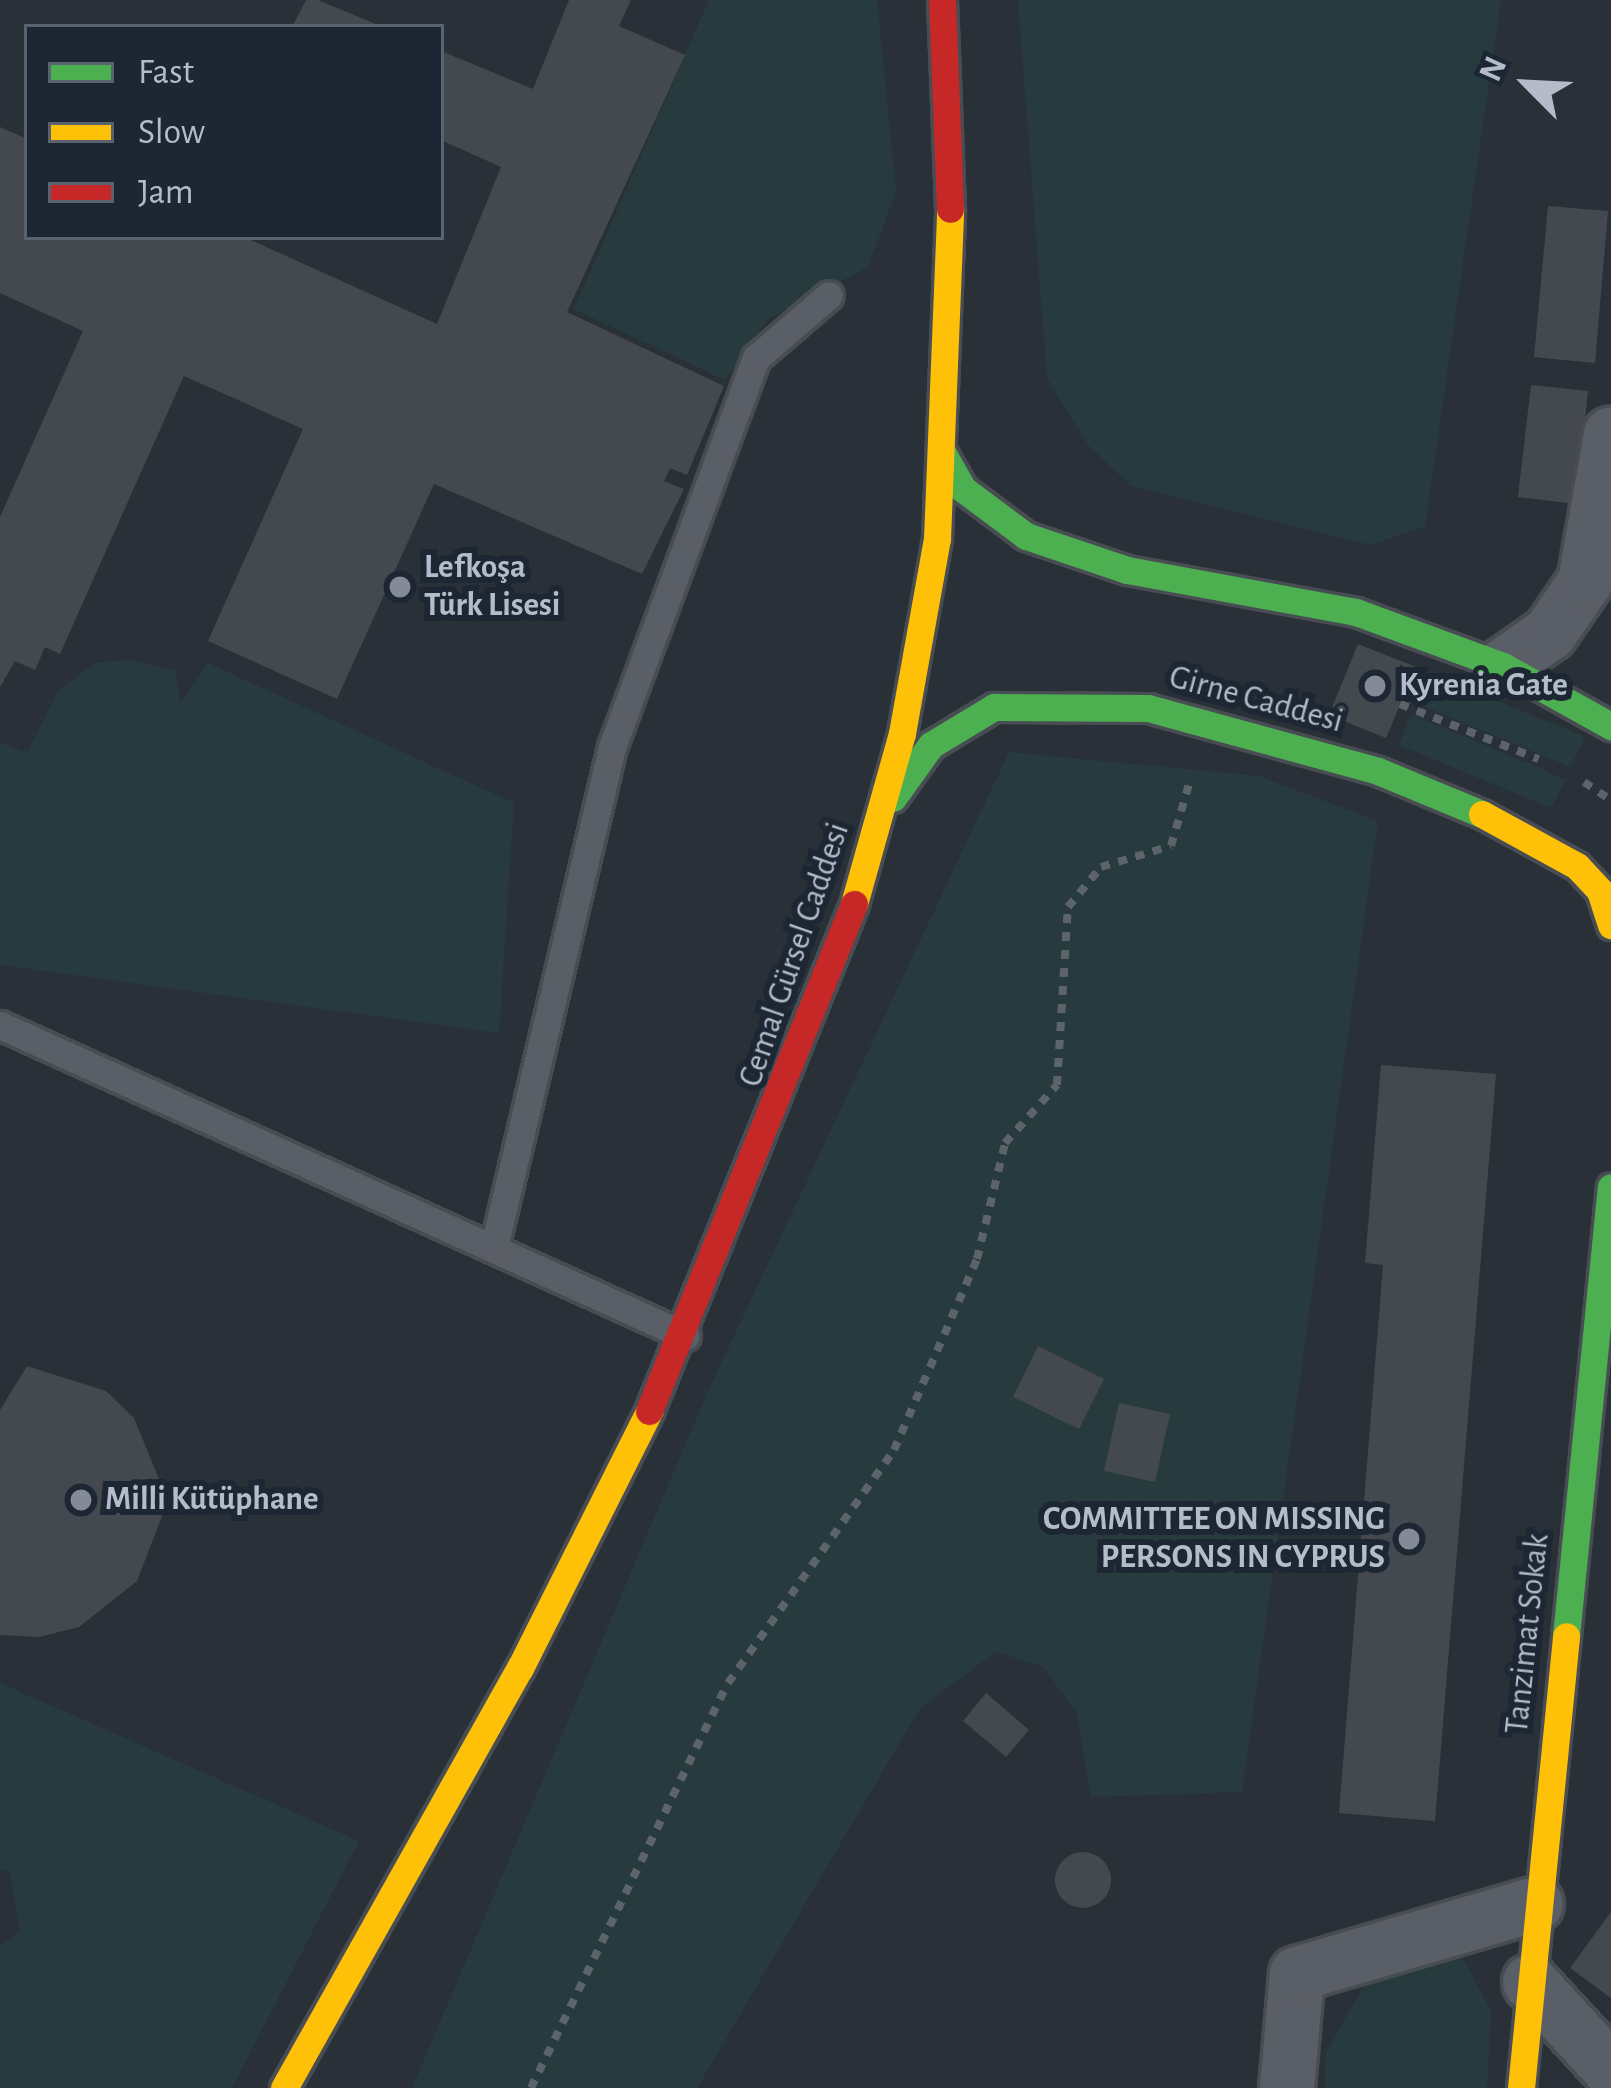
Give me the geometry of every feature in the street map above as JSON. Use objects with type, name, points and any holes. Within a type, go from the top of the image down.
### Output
[{"type":"street","name":"Cemal Gürsel Caddesi","points":[[284,2088],[420,1856],[686,1336],[815,1022],[878,824],[922,624],[943,454],[953,150],[942,0]]},
{"type":"street","points":[[1503,666],[1550,633],[1585,582],[1611,434]]},
{"type":"street","points":[[943,454],[996,520],[1092,561],[1356,612],[1503,666],[1611,726]]},
{"type":"street","name":"Girne Caddesi","points":[[878,824],[932,745],[994,706],[1148,708],[1378,771],[1491,817],[1577,866],[1600,891],[1611,925]]},
{"type":"street","name":"Tanzimat Sokak","points":[[1521,2088],[1611,1187]]},
{"type":"street","name":"Cemal Gürsel Caddesi","points":[[335,2064],[420,1856]]},
{"type":"street","points":[[1287,2088],[1297,1974],[1536,1904]]},
{"type":"street","points":[[1530,1982],[1611,2070]]},
{"type":"lane","points":[[494,1247],[620,725],[756,358],[829,295]]},
{"type":"lane","points":[[0,1025],[686,1336]]},
{"type":"path","points":[[1400,704],[1545,762]]},
{"type":"path","points":[[531,2088],[728,1683],[895,1450],[977,1259],[1005,1143],[1057,1085],[1068,908],[1101,867],[1171,846],[1193,770]]},
{"type":"path","points":[[1566,770],[1611,800]]},
{"type":"green space","points":[[709,0],[877,0],[896,192],[868,267],[768,319],[725,380],[574,309]]},
{"type":"green space","points":[[1018,0],[1501,0],[1425,526],[1371,545],[1131,486],[1088,445],[1047,378]]},
{"type":"green space","points":[[130,660],[176,671],[180,704],[208,663],[514,803],[499,1033],[0,965],[0,742],[27,753],[58,691],[95,663]]},
{"type":"green space","points":[[1428,672],[1585,737],[1570,767],[1416,703]]},
{"type":"green space","points":[[1411,714],[1566,780],[1551,808],[1399,745]]},
{"type":"green space","points":[[1009,752],[1259,776],[1378,821],[1242,1792],[1091,1797],[1077,1713],[1043,1667],[996,1652],[920,1708],[697,2088],[412,2088],[708,1391]]},
{"type":"green space","points":[[0,1683],[359,1841],[232,2088],[0,2088],[0,1946],[20,1932],[10,1872],[0,1869]]},
{"type":"green space","points":[[1463,1958],[1491,2011],[1487,2088],[1325,2088],[1326,2052],[1377,1963]]},
{"type":"building","points":[[306,0],[318,0],[376,24],[294,24]]},
{"type":"building","points":[[569,0],[631,0],[619,26],[685,55],[567,312],[724,386],[687,475],[670,468],[664,481],[684,489],[642,574],[434,484],[337,699],[208,641],[303,429],[184,376],[60,654],[45,647],[35,670],[15,661],[0,687],[0,517],[83,331],[0,293],[0,127],[24,138],[24,240],[251,240],[437,324],[501,167],[444,141],[444,52],[533,89]]},
{"type":"building","points":[[1548,206],[1608,211],[1595,363],[1534,357]]},
{"type":"building","points":[[1531,385],[1588,391],[1576,504],[1518,497]]},
{"type":"building","name":"Kyrenia Gate","points":[[1358,644],[1416,667],[1386,738],[1329,715]]},
{"type":"building","name":"COMMITTEE ON MISSING PERSONS IN CYPRUS","points":[[1381,1065],[1496,1074],[1435,1821],[1339,1813],[1383,1265],[1365,1263]]},
{"type":"building","points":[[1038,1346],[1104,1379],[1079,1429],[1013,1397]]},
{"type":"building","name":"Milli Kütüphane","points":[[27,1366],[106,1391],[134,1418],[161,1484],[162,1516],[137,1581],[79,1627],[39,1637],[0,1635],[0,1410]]},
{"type":"building","points":[[1119,1403],[1170,1414],[1155,1482],[1104,1471]]},
{"type":"building","points":[[986,1693],[1029,1730],[1006,1757],[963,1721]]},
{"type":"building","points":[[1083,1852],[1103,1860],[1111,1880],[1103,1900],[1083,1908],[1063,1900],[1055,1880],[1063,1860]]},
{"type":"building","points":[[1611,1912],[1611,1998],[1570,1968]]},
{"type":"traffic: fast","points":[[943,454],[963,489],[1026,536],[1127,570],[1356,612],[1503,666],[1611,726]]},
{"type":"traffic: fast","points":[[893,798],[931,745],[994,707],[1148,708],[1378,771],[1482,814]]},
{"type":"traffic: fast","points":[[1566,1636],[1611,1187]]},
{"type":"traffic: slow","points":[[854,904],[902,733],[937,539],[950,209]]},
{"type":"traffic: slow","points":[[1482,814],[1577,866],[1600,891],[1611,925]]},
{"type":"traffic: slow","points":[[284,2088],[520,1668],[649,1411]]},
{"type":"traffic: slow","points":[[1521,2088],[1566,1636]]},
{"type":"traffic: jam","points":[[942,0],[950,209]]},
{"type":"traffic: jam","points":[[649,1411],[854,904]]},
{"type":"place","name":"Lefkoşa Türk Lisesi","points":[[400,587]]},
{"type":"place","name":"Kyrenia Gate","points":[[1375,686]]},
{"type":"place","name":"Milli Kütüphane","points":[[81,1500]]},
{"type":"place","name":"COMMITTEE ON MISSING PERSONS IN CYPRUS","points":[[1409,1539]]}]
